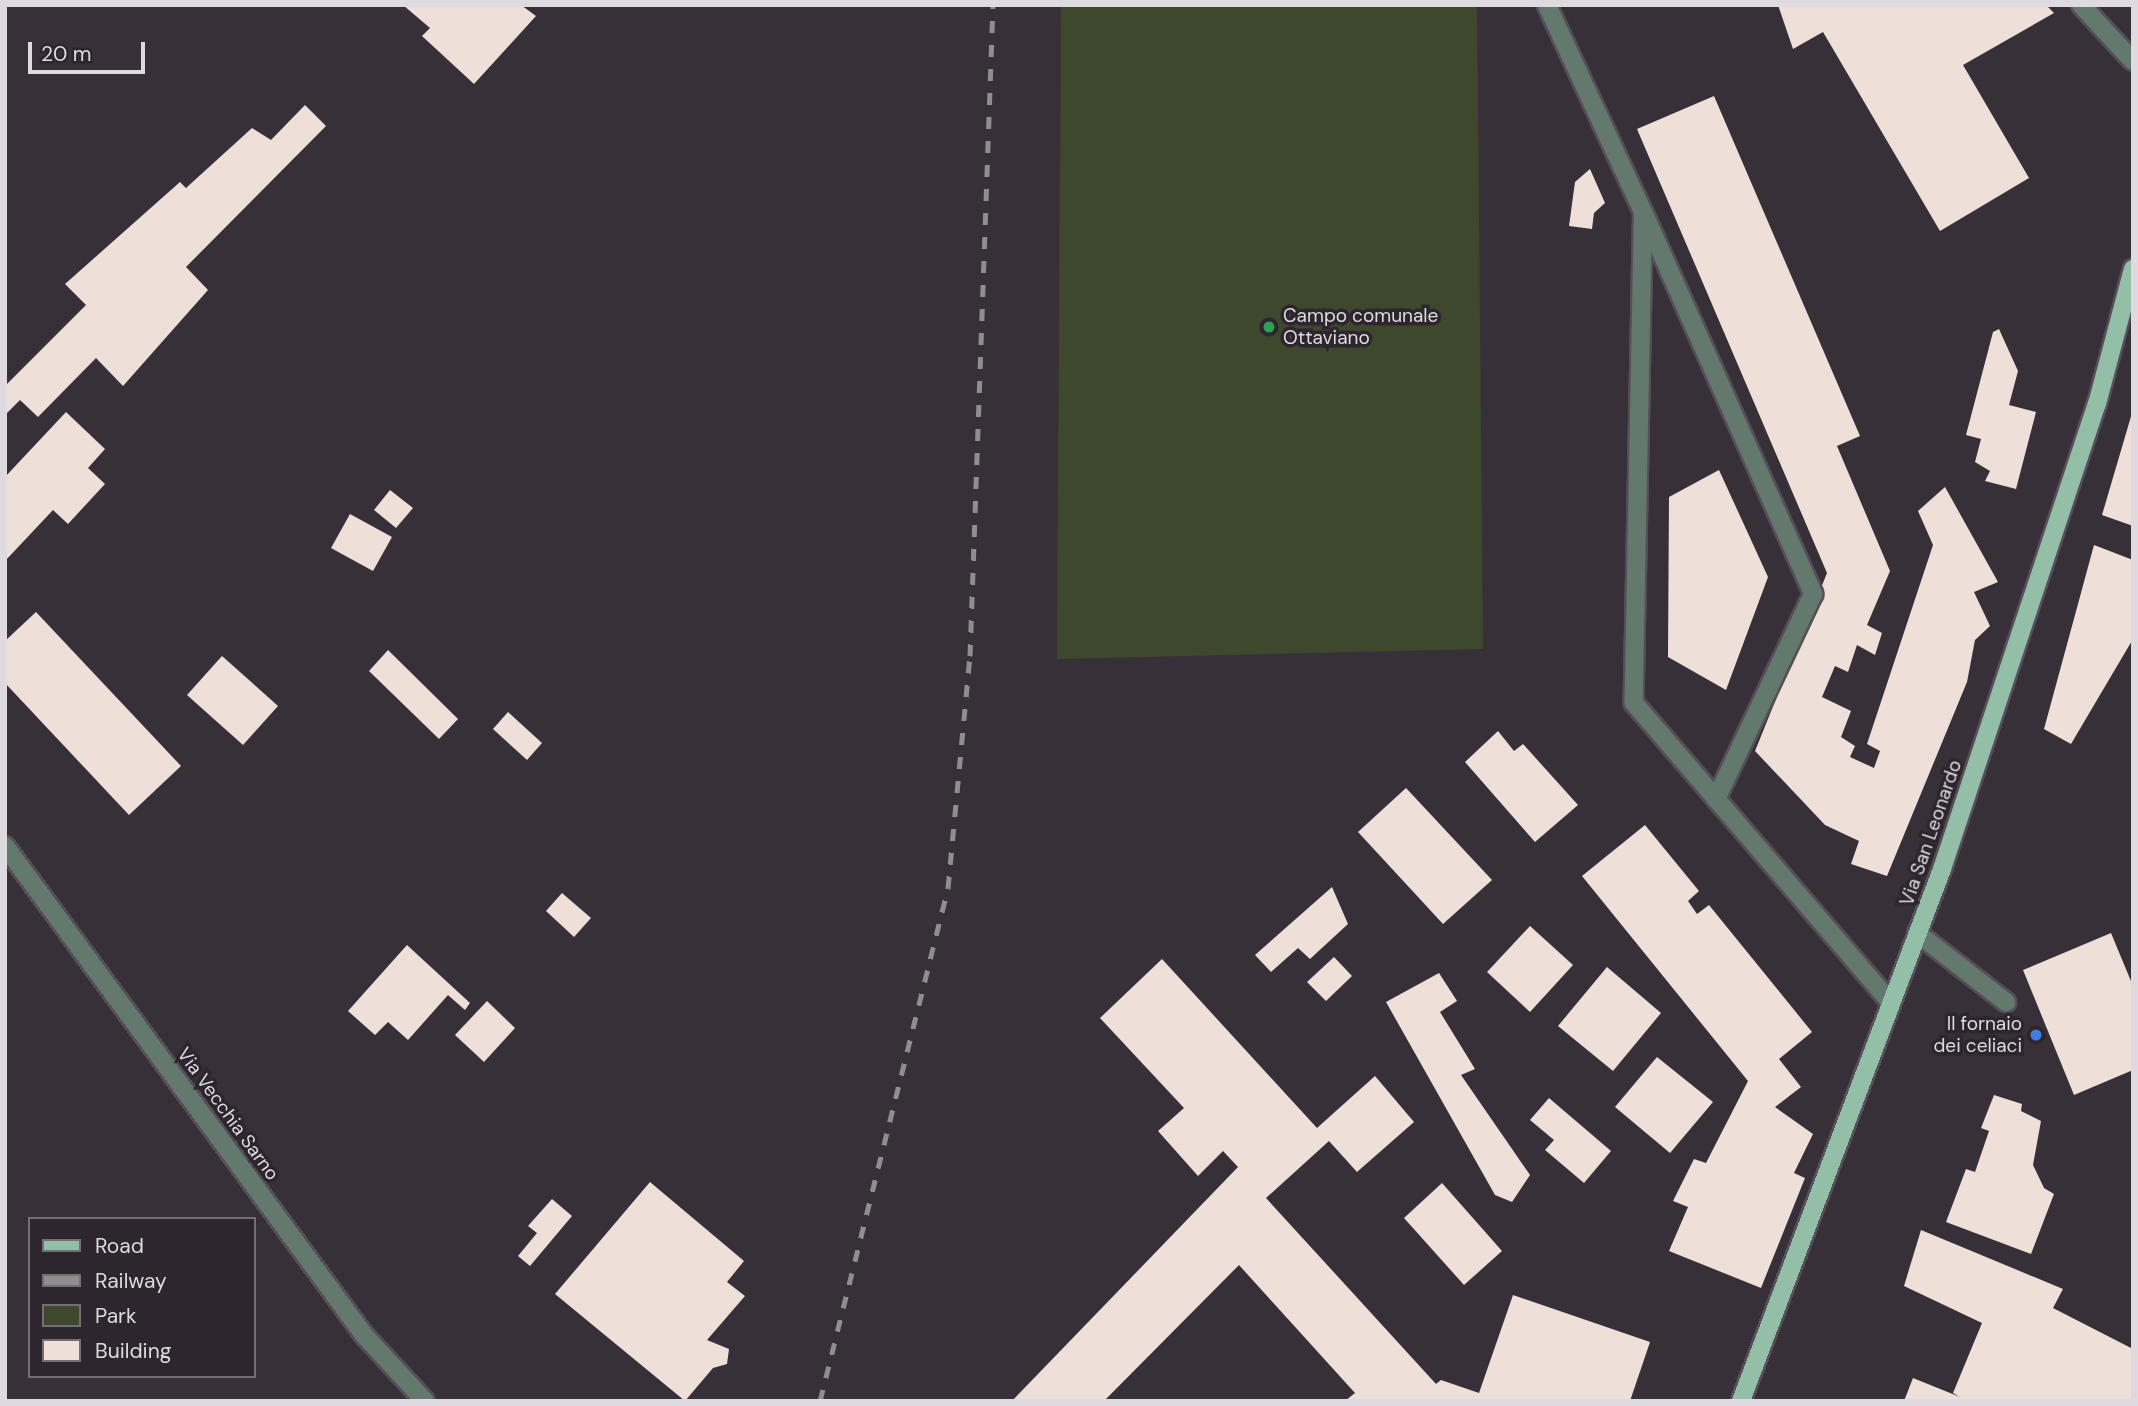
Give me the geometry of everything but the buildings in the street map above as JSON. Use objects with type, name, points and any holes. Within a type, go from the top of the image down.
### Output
[{"type":"main road","name":"Via San Leonardo","points":[[1741,1401],[1917,933],[2097,404],[2133,270]]},
{"type":"street","points":[[1547,5],[1643,212],[1813,594],[1716,799]]},
{"type":"street","points":[[2081,5],[2133,61]]},
{"type":"street","points":[[1643,212],[1634,703],[1890,1002]]},
{"type":"street","name":"Via Vecchia Sarno","points":[[5,845],[364,1335],[425,1401]]},
{"type":"street","points":[[1917,933],[2006,1002]]},
{"type":"green space","name":"Campo comunale Ottaviano","points":[[1061,5],[1477,5],[1483,649],[1057,659]]},
{"type":"railway","points":[[820,1401],[948,888],[970,656],[993,5]]},
{"type":"place","name":"Campo comunale Ottaviano","points":[[1269,327]]},
{"type":"place","name":"Il fornaio dei celiaci","points":[[2036,1035]]}]
